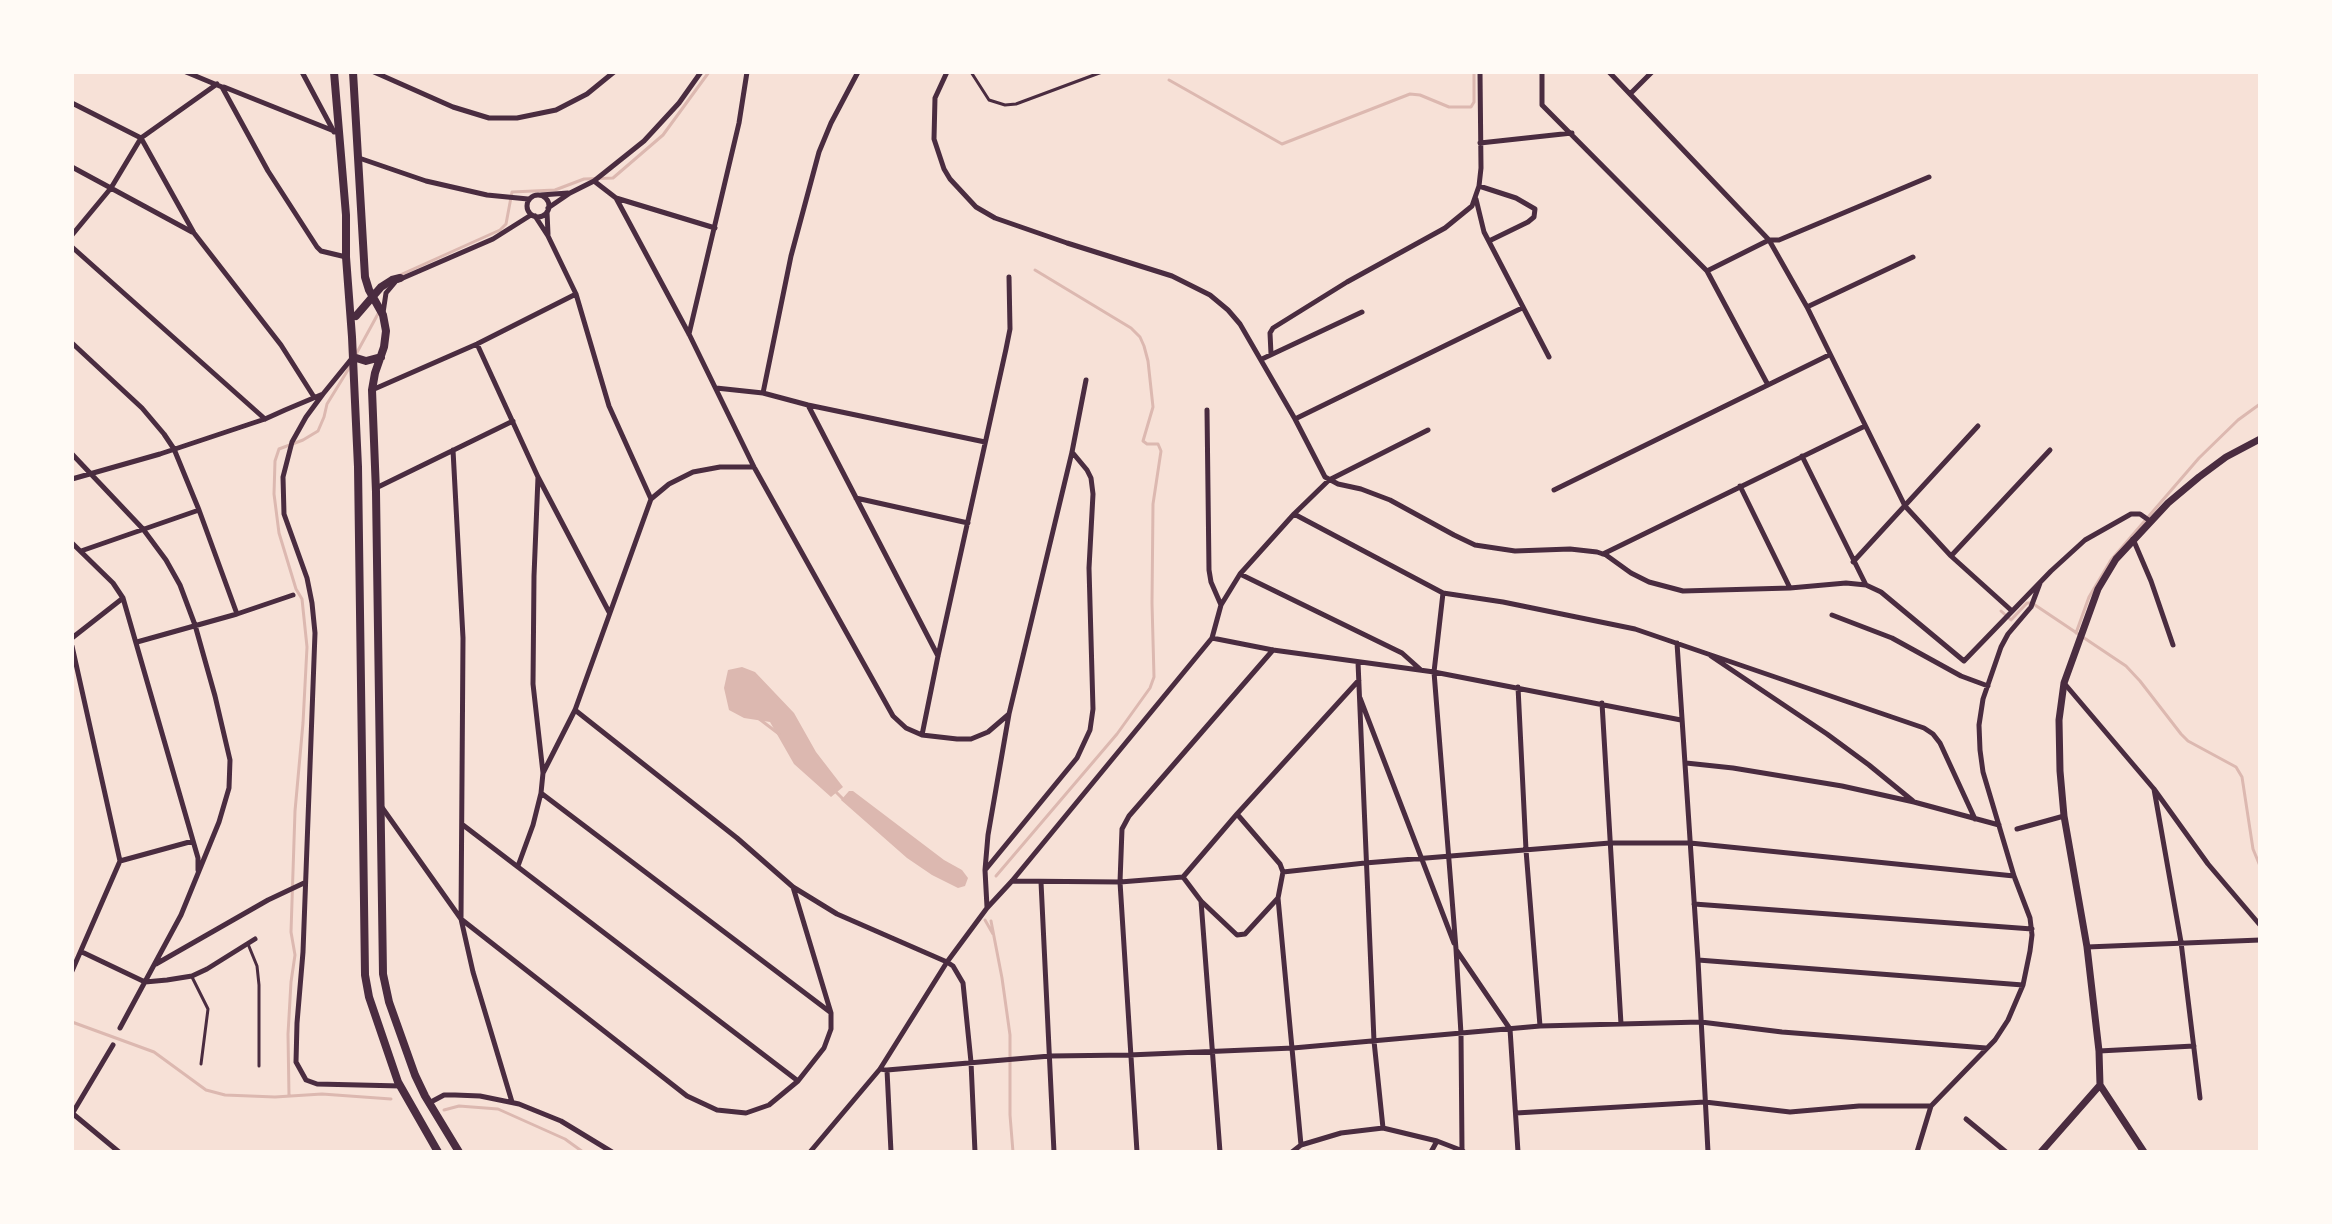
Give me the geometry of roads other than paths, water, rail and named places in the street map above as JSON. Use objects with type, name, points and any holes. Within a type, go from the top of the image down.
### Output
[{"type":"main road","points":[[334,72],[336,132],[346,215],[346,257],[354,318],[353,357],[359,504],[365,975],[372,1008],[400,1086],[438,1152]]},
{"type":"main road","points":[[353,72],[365,277],[383,315],[386,331],[372,390],[376,488],[384,983],[415,1075],[459,1152]]},
{"type":"main road","points":[[365,277],[375,282],[400,278]]},
{"type":"main road","points":[[354,318],[389,281]]},
{"type":"main road","points":[[354,318],[372,310],[383,315]]},
{"type":"main road","points":[[353,357],[366,361],[381,357]]},
{"type":"street","points":[[186,72],[336,132]]},
{"type":"street","points":[[302,72],[336,132]]},
{"type":"street","points":[[374,72],[453,107],[489,118],[517,118],[556,110],[587,94],[614,72]]},
{"type":"street","points":[[383,315],[386,293],[400,278],[494,239],[533,216],[544,215],[570,193],[594,181],[644,141],[679,103],[701,72]]},
{"type":"street","points":[[689,334],[739,123],[747,72]]},
{"type":"street","points":[[763,393],[791,256],[819,152],[831,123],[858,72]]},
{"type":"street","points":[[947,72],[935,98],[934,139],[944,169],[950,179],[976,207],[995,218],[1172,276],[1199,288],[1228,310],[1240,324],[1262,359],[1323,474],[1329,480],[1390,500],[1454,535],[1486,548],[1570,549],[1603,554],[1640,578],[1683,591],[1790,588],[1846,583],[1866,585],[1881,592],[1964,661],[2072,550],[2125,516],[2140,514],[2150,521]]},
{"type":"street","points":[[1480,72],[1479,186],[1476,199],[1480,221],[1522,308],[1549,357]]},
{"type":"street","points":[[1542,72],[1542,105],[1707,271],[1768,385]]},
{"type":"street","points":[[1609,72],[1769,240],[1807,307],[1905,506],[1951,556],[2012,611]]},
{"type":"street","points":[[1631,93],[1652,72]]},
{"type":"street","points":[[72,235],[111,188],[141,138],[220,86]]},
{"type":"street","points":[[220,86],[268,171],[317,247],[321,251],[346,257]]},
{"type":"street","points":[[72,103],[141,138],[194,233],[281,345],[314,397]]},
{"type":"street","points":[[1480,143],[1572,133]]},
{"type":"street","points":[[359,159],[426,181],[487,195],[528,199],[536,195],[570,193]]},
{"type":"street","points":[[72,167],[194,233]]},
{"type":"street","points":[[1707,271],[1769,240],[1779,240],[1929,177]]},
{"type":"street","points":[[594,181],[616,198],[715,228]]},
{"type":"street","points":[[1479,186],[1516,198],[1535,208],[1534,218],[1489,241]]},
{"type":"street","points":[[540,195],[547,199],[548,236]]},
{"type":"street","points":[[616,198],[689,334],[754,467],[893,716],[906,728],[922,735],[971,739],[988,732],[1010,714]]},
{"type":"street","points":[[528,199],[526,208],[548,236],[576,294],[609,406],[651,499]]},
{"type":"street","points":[[1271,354],[1270,333],[1273,328],[1347,282],[1445,228],[1466,212],[1476,199]]},
{"type":"street","points":[[72,247],[265,419]]},
{"type":"street","points":[[1807,307],[1913,257]]},
{"type":"street","points":[[922,735],[1010,329],[1009,277]]},
{"type":"street","points":[[372,390],[477,344],[576,294]]},
{"type":"street","points":[[1295,419],[1522,308]]},
{"type":"street","points":[[1262,359],[1362,312]]},
{"type":"street","points":[[72,343],[142,408],[174,449],[237,614]]},
{"type":"street","points":[[477,344],[538,477],[609,612]]},
{"type":"street","points":[[1554,490],[1829,355]]},
{"type":"street","points":[[353,357],[306,417],[292,442],[283,477],[284,514],[309,585],[315,633],[303,952],[296,1062],[306,1080],[317,1084],[400,1086]]},
{"type":"street","points":[[987,908],[985,870],[988,836],[1010,714],[1072,452],[1086,380]]},
{"type":"street","points":[[716,388],[763,393],[808,405],[985,442]]},
{"type":"street","points":[[72,479],[265,419],[323,393]]},
{"type":"street","points":[[808,405],[938,656]]},
{"type":"street","points":[[1208,410],[1209,570],[1211,582],[1221,604]]},
{"type":"street","points":[[376,488],[513,421]]},
{"type":"street","points":[[1603,554],[1865,426]]},
{"type":"street","points":[[1853,562],[1978,426]]},
{"type":"street","points":[[810,1152],[879,1069],[947,962],[987,908],[1012,881],[1212,638],[1221,604],[1240,574],[1294,514],[1329,480],[1428,430]]},
{"type":"street","points":[[2144,1152],[2100,1085],[2088,947],[2064,816],[2059,720],[2064,682],[2098,589],[2116,559],[2150,521],[2199,477],[2226,457],[2260,439]]},
{"type":"street","points":[[453,450],[463,638],[461,919],[473,972],[512,1102]]},
{"type":"street","points":[[1951,556],[2050,450]]},
{"type":"street","points":[[985,870],[1077,758],[1090,730],[1093,709],[1089,568],[1093,494],[1091,478],[1087,470],[1072,452]]},
{"type":"street","points":[[72,454],[143,530],[171,568],[180,585],[195,625],[230,760],[226,800],[182,915],[120,1028]]},
{"type":"street","points":[[1802,456],[1866,585]]},
{"type":"street","points":[[543,773],[575,710],[651,499],[669,484],[693,472],[720,467],[754,467]]},
{"type":"street","points":[[518,866],[533,825],[541,793],[543,773],[533,684],[538,477]]},
{"type":"street","points":[[1740,486],[1790,588]]},
{"type":"street","points":[[856,498],[968,523]]},
{"type":"street","points":[[81,551],[199,510]]},
{"type":"street","points":[[1294,514],[1443,593],[1503,602],[1635,629],[1924,728],[1936,738],[1945,752],[1976,819]]},
{"type":"street","points":[[2133,539],[2151,581],[2173,645]]},
{"type":"street","points":[[72,543],[113,583],[123,598],[198,858],[198,872]]},
{"type":"street","points":[[1240,574],[1402,653],[1421,670]]},
{"type":"street","points":[[1917,1152],[1932,1106],[1986,1048],[2008,1020],[2023,985],[2031,951],[2032,929],[2028,909],[2014,876],[1983,772],[1980,750],[1980,713],[2001,647],[2008,634],[2031,607],[2041,582]]},
{"type":"street","points":[[1292,1152],[1301,1145],[1341,1133],[1383,1128],[1437,1141],[1464,1151],[1456,949],[1434,672],[1443,593]]},
{"type":"street","points":[[137,642],[237,614],[293,595]]},
{"type":"street","points":[[72,638],[123,598]]},
{"type":"street","points":[[1833,615],[1893,638],[1961,676],[1988,686]]},
{"type":"street","points":[[1212,638],[1273,650],[1434,672],[1682,720]]},
{"type":"street","points":[[1677,643],[1708,1152]]},
{"type":"street","points":[[72,646],[120,861],[72,971]]},
{"type":"street","points":[[1137,1152],[1120,882],[1122,829],[1130,816],[1273,650]]},
{"type":"street","points":[[1705,652],[1827,734],[1914,802]]},
{"type":"street","points":[[1358,662],[1374,1041],[1383,1128]]},
{"type":"street","points":[[1012,881],[1120,882],[1183,878],[1237,814],[1359,680]]},
{"type":"street","points":[[2064,682],[2154,789],[2214,871],[2260,925]]},
{"type":"street","points":[[1518,687],[1526,850],[1540,1026]]},
{"type":"street","points":[[1360,699],[1456,949],[1510,1029],[1518,1152]]},
{"type":"street","points":[[1602,703],[1621,1024]]},
{"type":"street","points":[[575,710],[737,838],[793,887],[837,914],[947,962],[959,974],[963,983],[971,1062],[975,1152]]},
{"type":"street","points":[[1686,763],[1774,774],[1914,802],[1999,825]]},
{"type":"street","points":[[2154,789],[2181,942],[2200,1098]]},
{"type":"street","points":[[541,793],[831,1013]]},
{"type":"street","points":[[381,805],[461,919],[687,1096],[717,1110],[746,1113],[769,1105],[798,1081],[824,1048],[831,1029],[831,1013],[793,887]]},
{"type":"street","points":[[1237,814],[1276,856],[1283,872],[1278,898],[1301,1145]]},
{"type":"street","points":[[2017,829],[2064,816]]},
{"type":"street","points":[[463,825],[798,1081]]},
{"type":"street","points":[[120,861],[193,841]]},
{"type":"street","points":[[1283,872],[1450,855],[1610,843],[1690,843],[2014,876]]},
{"type":"street","points":[[1183,878],[1201,901],[1237,935],[1245,934],[1278,898]]},
{"type":"street","points":[[1041,882],[1054,1152]]},
{"type":"street","points":[[156,964],[268,900],[304,884]]},
{"type":"street","points":[[1201,901],[1220,1152]]},
{"type":"street","points":[[1694,904],[2032,929]]},
{"type":"street","points":[[82,952],[145,982],[192,976],[255,939]]},
{"type":"street","points":[[2088,947],[2260,940]]},
{"type":"street","points":[[1698,960],[2023,985]]},
{"type":"street","points":[[879,1069],[1050,1056],[1293,1048],[1540,1026],[1701,1022],[1782,1032],[1986,1048]]},
{"type":"street","points":[[113,1045],[72,1113],[119,1152]]},
{"type":"street","points":[[2098,1052],[2194,1046]]},
{"type":"street","points":[[887,1070],[891,1152]]},
{"type":"street","points":[[2041,1152],[2100,1085]]},
{"type":"street","points":[[429,1103],[440,1097],[455,1095],[480,1096],[512,1102],[561,1121],[612,1152]]},
{"type":"street","points":[[1516,1113],[1705,1102],[1790,1112],[1859,1106],[1932,1106]]},
{"type":"street","points":[[1966,1119],[2006,1152]]},
{"type":"street","points":[[1431,1152],[1437,1141]]},
{"type":"lane","points":[[971,72],[989,100],[1005,105],[1016,104],[1102,72]]},
{"type":"lane","points":[[248,944],[254,954],[259,985],[259,1066]]},
{"type":"lane","points":[[192,976],[208,1009],[201,1064]]},
{"type":"waterway","points":[[400,275],[500,230],[506,224],[512,192],[555,190],[584,179],[613,178],[663,135],[709,72]]},
{"type":"waterway","points":[[1169,80],[1282,144],[1410,94],[1420,95],[1449,107],[1471,107],[1474,102],[1474,72]]},
{"type":"waterway","points":[[996,876],[1117,734],[1150,688],[1154,677],[1153,504],[1161,451],[1158,444],[1147,444],[1143,441],[1153,407],[1144,346],[1140,337],[1131,328],[1035,270]]},
{"type":"waterway","points":[[355,356],[379,312]]},
{"type":"waterway","points":[[289,1096],[288,1034],[295,955],[291,932],[295,811],[307,647],[302,599],[296,589],[279,533],[274,494],[275,461],[279,449],[303,440],[318,431],[327,404],[351,365]]},
{"type":"waterway","points":[[2076,633],[2089,597],[2111,560],[2199,458],[2238,420],[2260,404]]},
{"type":"waterway","points":[[2001,611],[2011,620],[2027,603],[2032,603],[2126,666],[2188,741],[2236,767],[2242,777],[2253,849],[2260,866]]},
{"type":"waterway","points":[[758,718],[779,734]]},
{"type":"waterway","points":[[834,790],[844,800]]},
{"type":"waterway","points":[[985,920],[993,934]]},
{"type":"waterway","points":[[991,921],[1010,1035],[1010,1115],[1013,1152]]},
{"type":"waterway","points":[[72,1022],[154,1052],[206,1090],[225,1095],[275,1097],[322,1094],[391,1099]]},
{"type":"waterway","points":[[444,1110],[459,1106],[498,1109],[565,1139],[583,1152]]}]
